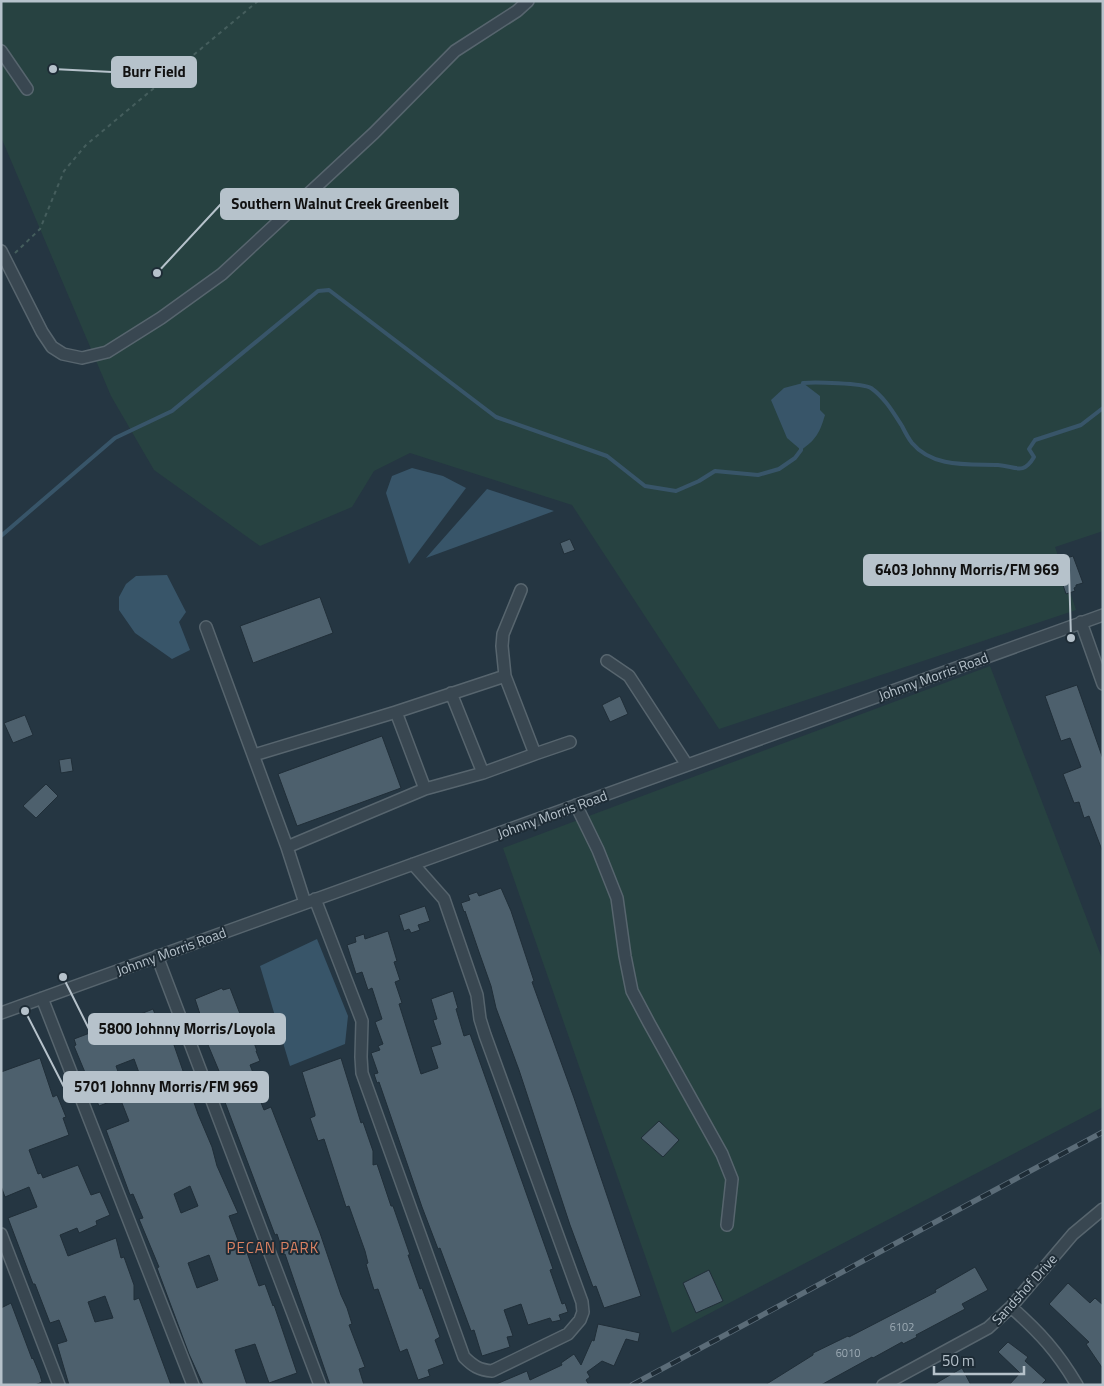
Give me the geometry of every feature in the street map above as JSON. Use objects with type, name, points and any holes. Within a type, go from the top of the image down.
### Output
[{"type":"street","points":[[4,256],[42,332],[52,346],[63,354],[82,358],[107,352],[161,318],[222,274],[374,133],[455,51],[528,1]]},
{"type":"street","points":[[1,51],[27,89]]},
{"type":"street","points":[[521,590],[503,634],[502,646],[505,676],[536,754]]},
{"type":"street","name":"Johnny Morris Road","points":[[1,1013],[1103,615]]},
{"type":"street","points":[[1081,622],[1103,684]]},
{"type":"street","points":[[206,627],[287,847],[362,1021],[362,1073],[464,1357],[472,1366],[481,1370],[492,1371],[568,1334],[580,1320],[583,1312],[582,1302],[485,1035],[480,1019],[477,996],[444,899],[414,864]]},
{"type":"street","points":[[607,661],[629,676],[687,765]]},
{"type":"street","points":[[254,755],[396,712],[505,676]]},
{"type":"street","points":[[451,694],[482,773]]},
{"type":"street","points":[[396,712],[425,789]]},
{"type":"street","points":[[287,847],[425,789],[482,773],[570,742]]},
{"type":"street","points":[[576,805],[598,850],[617,898],[632,990],[722,1154],[732,1179],[727,1225]]},
{"type":"street","points":[[157,956],[320,1385]]},
{"type":"street","points":[[42,998],[193,1385]]},
{"type":"street","name":"Sandshof Drive","points":[[883,1385],[898,1382],[988,1328],[1011,1307],[1073,1234],[1103,1209]]},
{"type":"street","points":[[1,1234],[59,1385]]},
{"type":"street","points":[[1011,1307],[1045,1338],[1064,1362],[1077,1385]]},
{"type":"path","points":[[4,256],[40,229],[64,171],[86,145],[258,1]]},
{"type":"green space","points":[[1,1],[1103,1],[1103,531],[1055,547],[1076,610],[719,729],[572,505],[410,453],[374,471],[352,507],[260,546],[154,470],[111,396],[1,137]]},
{"type":"green space","points":[[990,666],[1103,961],[1103,1107],[672,1333],[503,848]]},
{"type":"water","points":[[803,383],[820,396],[820,410],[825,415],[817,435],[801,450],[787,438],[771,400],[784,388]]},
{"type":"water","points":[[412,468],[443,476],[466,488],[409,564],[386,493],[392,476]]},
{"type":"water","points":[[487,489],[554,511],[426,558]]},
{"type":"water","points":[[167,575],[186,612],[179,622],[190,650],[172,659],[135,633],[119,610],[119,597],[126,584],[136,576]]},
{"type":"water","points":[[317,939],[348,1016],[345,1044],[290,1066],[260,966]]},
{"type":"building","points":[[570,539],[575,550],[564,554],[560,543]]},
{"type":"building","points":[[1073,556],[1083,583],[1076,585],[1075,591],[1066,594],[1060,576],[1063,575],[1058,561]]},
{"type":"building","points":[[320,597],[333,633],[253,663],[240,626]]},
{"type":"building","points":[[1077,685],[1103,759],[1102,850],[1089,816],[1084,818],[1079,802],[1074,803],[1063,774],[1081,767],[1070,738],[1061,741],[1045,696]]},
{"type":"building","points":[[620,696],[628,714],[610,722],[602,705]]},
{"type":"building","points":[[25,715],[33,735],[13,743],[4,723]]},
{"type":"building","points":[[382,736],[401,788],[297,826],[278,774]]},
{"type":"building","points":[[71,758],[73,771],[61,773],[59,760]]},
{"type":"building","points":[[46,784],[58,796],[36,818],[23,806]]},
{"type":"building","points":[[501,888],[511,911],[534,981],[532,982],[574,1098],[641,1296],[604,1308],[596,1286],[593,1287],[570,1225],[519,1070],[496,1008],[491,986],[461,903],[470,900],[468,895],[477,892],[479,896]]},
{"type":"building","points":[[425,906],[430,921],[418,925],[420,930],[411,933],[409,929],[404,931],[399,915]]},
{"type":"building","points":[[388,931],[397,961],[394,962],[400,980],[395,982],[402,1003],[399,1004],[421,1074],[438,1068],[431,1047],[441,1044],[433,1020],[437,1019],[431,999],[453,991],[464,1036],[470,1034],[553,1269],[550,1270],[562,1304],[565,1303],[568,1312],[559,1315],[561,1320],[552,1322],[550,1318],[528,1325],[521,1304],[504,1310],[513,1336],[507,1337],[510,1347],[482,1356],[474,1330],[471,1331],[440,1248],[438,1249],[379,1082],[377,1083],[374,1074],[378,1073],[371,1053],[380,1050],[378,1046],[383,1044],[375,1022],[382,1019],[372,988],[368,990],[362,972],[356,974],[347,945],[356,942],[355,937],[364,934],[365,939]]},
{"type":"building","points":[[222,988],[223,990],[230,988],[240,1014],[237,1016],[247,1042],[253,1040],[257,1051],[260,1061],[250,1065],[259,1088],[256,1090],[264,1110],[271,1107],[320,1233],[347,1308],[352,1324],[349,1325],[365,1367],[359,1369],[364,1385],[330,1385],[285,1254],[277,1234],[275,1235],[214,1073],[219,1071],[198,1021],[202,1020],[195,999]]},
{"type":"building","points":[[153,1009],[160,1027],[167,1025],[198,1114],[212,1147],[217,1166],[238,1213],[229,1216],[241,1248],[245,1247],[259,1286],[265,1284],[297,1373],[269,1383],[255,1344],[235,1350],[247,1385],[203,1385],[189,1354],[157,1268],[159,1267],[139,1219],[143,1218],[133,1194],[130,1195],[106,1130],[129,1121],[120,1098],[99,1106],[74,1046],[76,1045],[74,1039]],"holes":[[[134,1059],[142,1081],[124,1088],[116,1066]],[[190,1186],[198,1206],[181,1213],[174,1194]],[[209,1255],[218,1280],[197,1288],[188,1263]]]},
{"type":"building","points":[[40,1058],[53,1097],[57,1095],[66,1117],[63,1118],[69,1135],[29,1150],[38,1174],[41,1173],[43,1178],[78,1165],[91,1195],[100,1192],[110,1215],[96,1221],[97,1225],[79,1233],[77,1228],[60,1235],[68,1256],[116,1238],[121,1258],[124,1257],[134,1285],[134,1300],[139,1298],[171,1385],[69,1385],[57,1344],[67,1341],[59,1320],[50,1323],[8,1218],[37,1207],[29,1187],[5,1197],[1,1186],[1,1072]],"holes":[[[105,1296],[113,1318],[95,1322],[88,1302]]]},
{"type":"building","points":[[341,1058],[361,1123],[363,1122],[373,1151],[373,1165],[377,1164],[410,1255],[408,1255],[420,1289],[422,1288],[440,1337],[435,1340],[444,1364],[428,1370],[430,1376],[418,1380],[407,1349],[400,1352],[378,1289],[374,1290],[366,1264],[368,1263],[365,1251],[349,1206],[346,1207],[324,1139],[318,1141],[310,1118],[315,1116],[315,1114],[302,1072]]},
{"type":"building","points":[[659,1121],[679,1140],[663,1157],[641,1138]]},
{"type":"building","points":[[975,1267],[988,1290],[962,1304],[965,1309],[916,1335],[917,1337],[903,1344],[902,1342],[872,1357],[821,1385],[765,1385],[813,1355],[813,1353],[849,1337],[936,1292],[935,1290]]},
{"type":"building","points":[[709,1270],[723,1301],[696,1313],[683,1283]]},
{"type":"building","points":[[1068,1283],[1090,1303],[1095,1298],[1103,1305],[1103,1369],[1086,1344],[1089,1342],[1049,1304]]},
{"type":"building","points":[[11,1303],[40,1375],[42,1382],[35,1385],[1,1385],[1,1308]]},
{"type":"building","points":[[598,1324],[640,1333],[638,1342],[626,1339],[614,1366],[602,1361],[587,1372],[590,1377],[586,1380],[589,1385],[494,1385],[527,1371],[530,1380],[562,1365],[561,1363],[574,1354],[581,1365],[592,1340],[594,1341]]},
{"type":"building","points":[[1008,1342],[1028,1357],[1025,1361],[1046,1380],[1041,1385],[1009,1385],[1020,1373],[998,1352]]},
{"type":"building","points":[[962,1368],[971,1385],[933,1385]]},
{"type":"waterway","points":[[1,536],[115,438],[172,411],[318,291],[329,290],[496,417],[607,456],[645,486],[676,491],[699,481],[715,471],[758,475],[779,469],[795,458],[801,450],[801,446]]},
{"type":"waterway","points":[[803,387],[803,383],[866,386],[880,396],[912,443],[930,457],[952,463],[1018,468],[1026,466],[1034,457],[1029,449],[1035,440],[1081,425],[1103,408]]},
{"type":"railway","points":[[632,1385],[1103,1132]]},
{"type":"place","name":"Burr Field","points":[[53,69]]},
{"type":"place","name":"Southern Walnut Creek Greenbelt","points":[[157,273]]},
{"type":"place","name":"6403 Johnny Morris/FM 969","points":[[1071,638]]},
{"type":"place","name":"5800 Johnny Morris/Loyola","points":[[63,977]]},
{"type":"place","name":"5701 Johnny Morris/FM 969","points":[[25,1011]]},
{"type":"district","name":"PECAN PARK","points":[[273,1247]]}]
